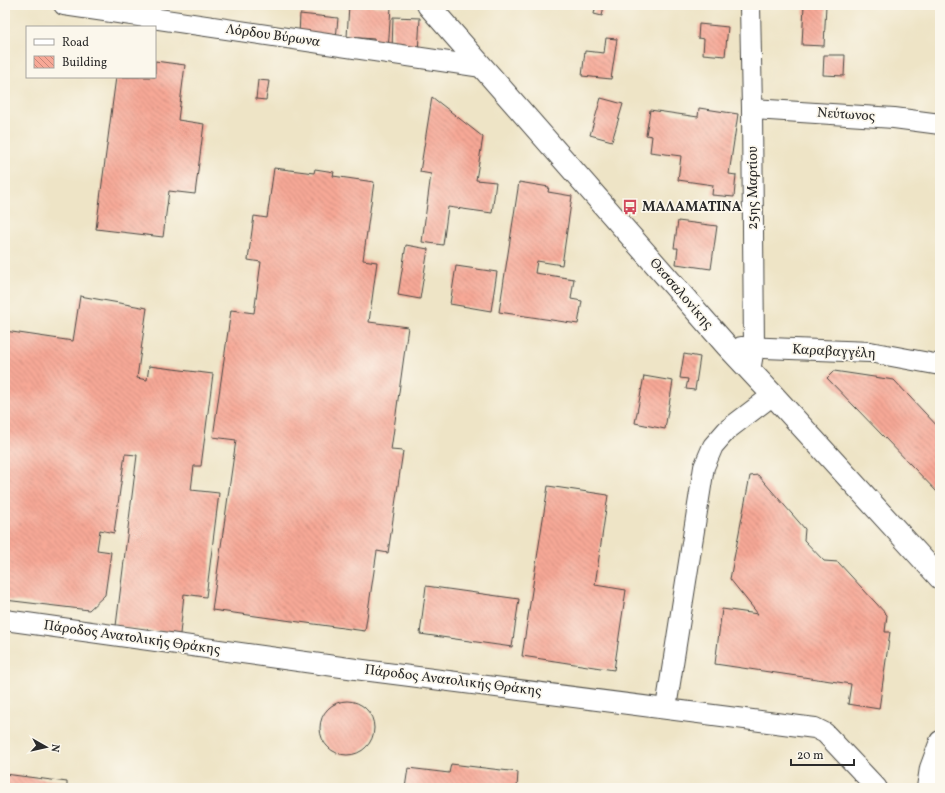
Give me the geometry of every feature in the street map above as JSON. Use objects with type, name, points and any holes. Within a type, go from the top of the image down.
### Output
[{"type":"main road","name":"Θεσσαλονίκης","points":[[428,5],[727,346],[940,578]]},
{"type":"street","name":"Λόρδου Βύρωνα","points":[[64,5],[482,67]]},
{"type":"street","name":"25ης Μαρτίου","points":[[750,5],[754,348],[750,371]]},
{"type":"street","name":"Νεύτωνος","points":[[752,109],[894,118],[940,124]]},
{"type":"street","name":"Καραβαγγέλη","points":[[727,346],[870,352],[940,365]]},
{"type":"street","points":[[666,708],[704,467],[713,446],[727,430],[773,395]]},
{"type":"street","name":"Πάροδος Ανατολικής Θράκης","points":[[5,620],[363,670],[819,728],[877,788]]},
{"type":"street","points":[[927,788],[930,768],[940,741]]},
{"type":"building","points":[[349,5],[391,7],[388,51],[374,50],[374,39],[347,37]]},
{"type":"building","points":[[596,5],[604,5],[602,16],[594,14]]},
{"type":"building","points":[[804,5],[826,5],[824,46],[802,45]]},
{"type":"building","points":[[300,14],[338,18],[336,39],[299,36]]},
{"type":"building","points":[[393,17],[420,18],[418,53],[392,52]]},
{"type":"building","points":[[699,24],[728,27],[725,56],[703,54],[704,39],[698,38]]},
{"type":"building","points":[[606,38],[617,39],[611,79],[582,76],[585,51],[604,53]]},
{"type":"building","points":[[824,55],[845,55],[844,76],[823,75]]},
{"type":"building","points":[[156,61],[185,65],[178,120],[204,124],[195,194],[169,191],[163,237],[96,229],[116,78],[156,78]]},
{"type":"building","points":[[258,80],[269,81],[266,100],[256,99]]},
{"type":"building","points":[[432,97],[483,137],[476,180],[496,182],[492,213],[448,207],[443,245],[422,242],[431,174],[420,172]]},
{"type":"building","points":[[601,98],[623,104],[612,141],[590,135]]},
{"type":"building","points":[[699,108],[738,114],[729,174],[736,175],[734,197],[712,195],[713,185],[678,180],[681,156],[650,152],[652,136],[646,135],[650,110],[698,117]]},
{"type":"building","points":[[274,168],[314,173],[315,169],[334,172],[333,176],[374,182],[363,260],[377,262],[369,322],[408,327],[391,450],[403,451],[388,553],[377,551],[365,631],[212,610],[236,440],[213,437],[231,310],[254,313],[261,262],[248,260],[254,216],[267,218]]},
{"type":"building","points":[[519,182],[549,187],[548,192],[572,196],[562,265],[537,261],[535,273],[574,279],[571,299],[582,301],[578,324],[499,312]]},
{"type":"building","points":[[678,221],[717,226],[711,269],[676,264],[678,248],[674,248]]},
{"type":"building","points":[[406,245],[428,249],[420,299],[398,295]]},
{"type":"building","points":[[456,266],[497,272],[491,311],[450,304]]},
{"type":"building","points":[[80,296],[147,308],[137,378],[147,380],[149,366],[213,374],[201,466],[194,466],[191,490],[219,493],[206,597],[184,594],[180,634],[116,626],[137,455],[125,454],[114,533],[100,530],[97,550],[111,552],[105,595],[89,610],[5,600],[5,331],[73,341]]},
{"type":"building","points":[[684,354],[700,357],[695,390],[686,389],[688,379],[680,378]]},
{"type":"building","points":[[834,371],[894,380],[940,429],[940,495],[827,378]]},
{"type":"building","points":[[644,376],[673,381],[665,429],[635,423]]},
{"type":"building","points":[[758,475],[805,529],[804,540],[824,561],[838,562],[887,615],[885,632],[890,632],[879,709],[848,704],[851,684],[715,664],[722,609],[758,614],[730,579],[750,476]]},
{"type":"building","points":[[548,486],[608,495],[595,585],[626,590],[614,670],[522,656]]},
{"type":"building","points":[[426,586],[519,599],[512,647],[420,634]]},
{"type":"building","points":[[342,701],[352,701],[362,705],[370,713],[374,723],[374,733],[370,743],[362,751],[352,755],[342,755],[332,751],[324,743],[320,733],[320,723],[324,713],[332,705]]},
{"type":"building","points":[[451,764],[518,772],[517,788],[405,788],[408,768],[449,773]]},
{"type":"building","points":[[5,774],[67,782],[67,788],[5,788]]},
{"type":"place","name":"ΜΑΛΑΜΑΤΙΝΑ","points":[[630,207]]}]
